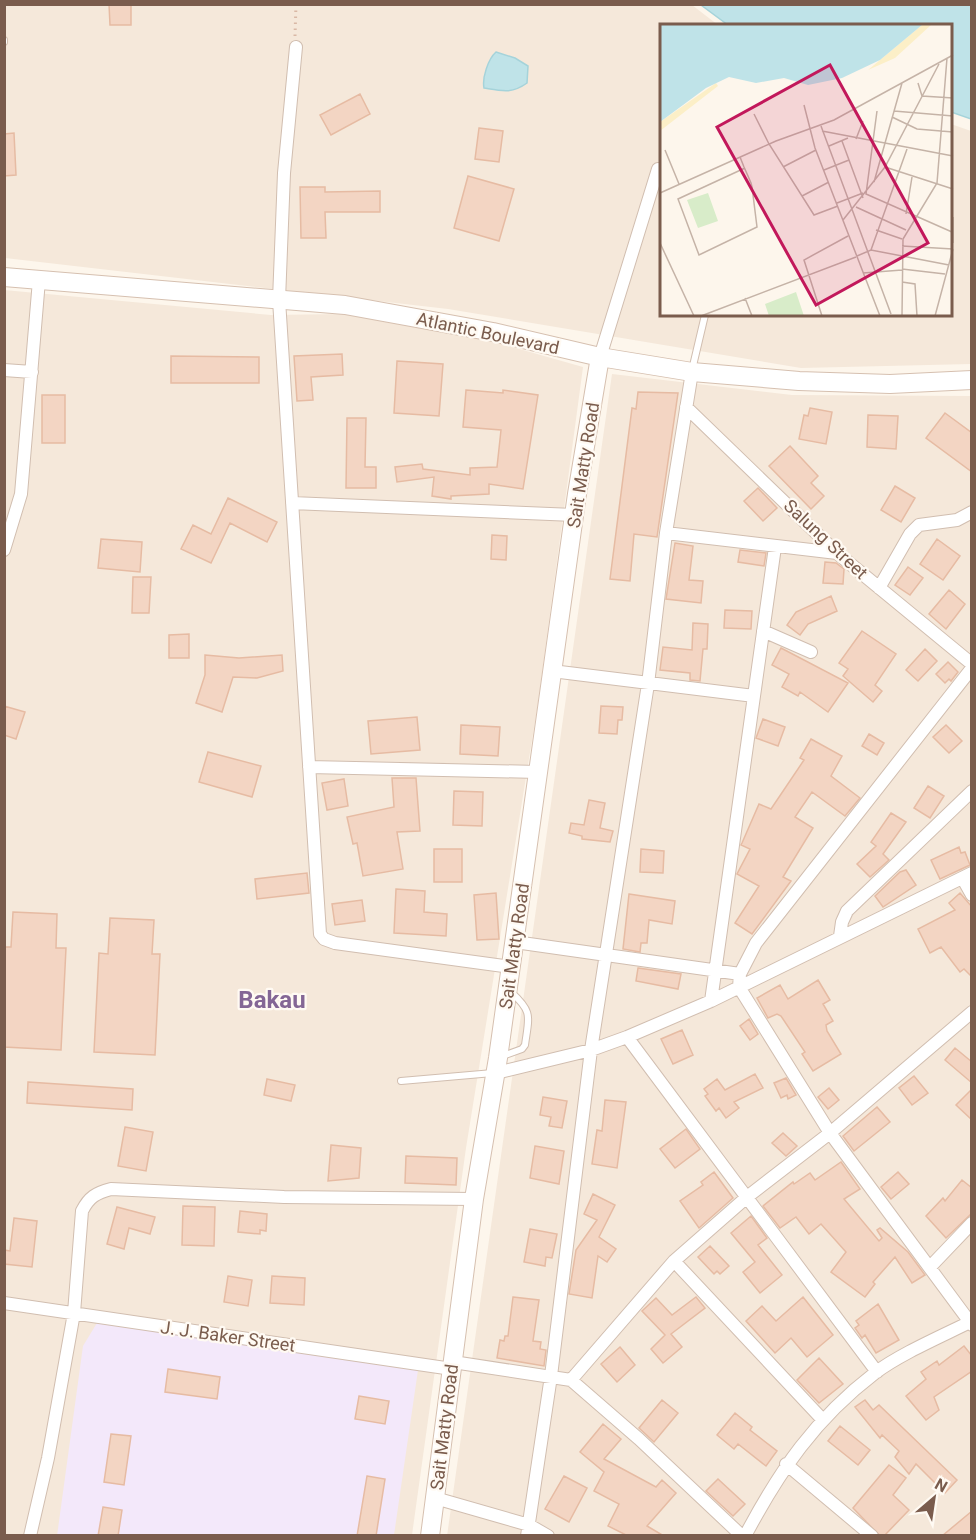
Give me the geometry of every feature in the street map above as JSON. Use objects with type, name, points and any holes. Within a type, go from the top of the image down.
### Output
[{"type":"street","points":[[296,47],[284,172],[279,300],[320,934],[324,939],[335,943],[511,967]]},
{"type":"street","points":[[600,357],[658,169]]},
{"type":"street","name":"Atlantic Boulevard","points":[[4,277],[345,305],[493,332],[600,357],[692,372],[799,381],[890,384],[972,380]]},
{"type":"street","points":[[4,549],[21,494],[39,280]]},
{"type":"street","name":"Sait Matty Road","points":[[430,1536],[474,1199],[497,1066],[574,515],[600,357]]},
{"type":"street","points":[[4,370],[32,372]]},
{"type":"street","points":[[528,1530],[551,1376],[591,1050],[648,684],[666,533],[692,372]]},
{"type":"street","name":"Salung Street","points":[[686,407],[837,553],[972,666]]},
{"type":"street","points":[[292,503],[574,515]]},
{"type":"street","points":[[879,588],[910,534],[919,525],[957,520],[972,512]]},
{"type":"street","points":[[666,533],[837,553]]},
{"type":"street","points":[[711,1001],[775,547]]},
{"type":"street","points":[[763,631],[811,652]]},
{"type":"street","points":[[972,666],[756,943],[740,974],[739,987],[830,1133],[971,1323],[877,1372],[822,1419],[786,1464],[744,1536],[571,1380],[674,1261],[747,1197],[830,1133],[972,1012]]},
{"type":"street","points":[[552,671],[754,696]]},
{"type":"street","points":[[309,767],[538,772]]},
{"type":"street","points":[[840,936],[842,922],[847,911],[972,791]]},
{"type":"street","points":[[497,1066],[591,1050],[627,1037],[711,1001],[840,936],[967,876],[972,895]]},
{"type":"street","points":[[514,942],[740,974]]},
{"type":"street","points":[[627,1037],[877,1372]]},
{"type":"street","points":[[30,1536],[48,1458],[74,1313],[82,1211],[87,1201],[97,1193],[111,1189],[284,1197],[474,1199]]},
{"type":"street","points":[[930,1267],[972,1222]]},
{"type":"street","points":[[674,1261],[822,1419]]},
{"type":"street","name":"J. J. Baker Street","points":[[4,1303],[452,1366],[571,1380]]},
{"type":"street","points":[[786,1464],[872,1536]]},
{"type":"street","points":[[435,1498],[548,1536]]},
{"type":"lane","points":[[692,372],[705,316]]},
{"type":"lane","points":[[401,1081],[497,1066]]},
{"type":"path","points":[[296,4],[296,47]]},
{"type":"shaded area","points":[[4,5],[692,5],[717,24],[660,24],[660,316],[952,316],[952,124],[971,131],[971,364],[801,368],[448,309],[5,258]]},
{"type":"shaded area","points":[[4,290],[271,315],[343,314],[495,342],[583,367],[538,703],[466,1148],[412,1535],[5,1535]]},
{"type":"shaded area","points":[[612,374],[792,395],[971,396],[971,1535],[447,1536]]},
{"type":"shaded area","points":[[97,1323],[418,1370],[394,1535],[57,1536],[83,1346]]},
{"type":"water","points":[[701,5],[971,5],[971,119],[952,112],[952,24],[727,24]]},
{"type":"water","points":[[496,52],[515,58],[528,66],[527,83],[512,90],[484,88],[486,69]]},
{"type":"building","points":[[109,4],[131,4],[131,25],[110,25]]},
{"type":"building","points":[[360,94],[370,114],[331,135],[320,115]]},
{"type":"building","points":[[479,128],[503,131],[499,162],[475,159]]},
{"type":"building","points":[[14,133],[16,175],[4,176],[4,134]]},
{"type":"building","points":[[468,176],[514,189],[499,241],[454,228]]},
{"type":"building","points":[[300,187],[325,187],[325,192],[380,191],[380,212],[325,212],[326,238],[301,238]]},
{"type":"building","points":[[342,354],[343,375],[311,377],[313,400],[297,401],[294,356]]},
{"type":"building","points":[[171,356],[259,357],[259,383],[171,383]]},
{"type":"building","points":[[397,361],[443,364],[439,416],[394,413]]},
{"type":"building","points":[[466,390],[503,393],[503,390],[538,395],[523,489],[489,484],[489,494],[451,496],[451,499],[432,496],[434,477],[397,482],[395,467],[422,464],[423,469],[470,475],[470,468],[497,467],[501,430],[463,427]]},
{"type":"building","points":[[638,392],[678,393],[657,537],[634,534],[630,581],[610,579],[632,408],[636,409]]},
{"type":"building","points":[[42,395],[65,395],[65,443],[42,443]]},
{"type":"building","points":[[810,408],[832,412],[826,444],[799,439],[804,415],[808,416]]},
{"type":"building","points":[[945,413],[972,433],[972,472],[926,438]]},
{"type":"building","points":[[868,415],[898,416],[896,449],[867,447]]},
{"type":"building","points":[[347,418],[366,418],[365,467],[376,467],[376,488],[346,488]]},
{"type":"building","points":[[790,446],[818,476],[811,483],[824,496],[811,509],[769,466]]},
{"type":"building","points":[[895,486],[915,498],[901,522],[881,510]]},
{"type":"building","points":[[758,488],[777,508],[763,521],[744,501]]},
{"type":"building","points":[[228,498],[277,522],[267,542],[230,523],[211,563],[181,549],[193,525],[211,534]]},
{"type":"building","points":[[492,535],[507,536],[506,560],[491,559]]},
{"type":"building","points":[[101,539],[142,542],[140,572],[98,568]]},
{"type":"building","points":[[937,539],[960,556],[943,580],[920,564]]},
{"type":"building","points":[[675,543],[693,546],[689,580],[703,581],[701,603],[666,599]]},
{"type":"building","points":[[740,550],[766,553],[764,566],[738,562]]},
{"type":"building","points":[[825,562],[836,563],[844,569],[843,584],[823,583]]},
{"type":"building","points":[[908,567],[923,578],[910,595],[895,585]]},
{"type":"building","points":[[133,577],[151,577],[149,613],[132,613]]},
{"type":"building","points":[[949,590],[965,604],[946,629],[929,614]]},
{"type":"building","points":[[831,596],[837,611],[808,624],[800,635],[787,625],[796,612]]},
{"type":"building","points":[[725,610],[752,611],[751,629],[724,628]]},
{"type":"building","points":[[693,623],[708,624],[707,649],[703,649],[700,681],[690,680],[690,673],[660,670],[663,647],[692,650]]},
{"type":"building","points":[[862,631],[896,654],[875,685],[882,691],[873,702],[843,676],[848,669],[839,663]]},
{"type":"building","points":[[189,634],[189,658],[169,658],[169,635]]},
{"type":"building","points":[[781,648],[848,683],[828,712],[800,692],[798,696],[782,687],[789,674],[772,665]]},
{"type":"building","points":[[925,649],[937,661],[918,681],[906,670]]},
{"type":"building","points":[[205,655],[239,658],[282,655],[283,671],[257,678],[233,677],[222,712],[196,703],[205,675]]},
{"type":"building","points":[[948,662],[958,672],[951,681],[949,679],[945,683],[936,674]]},
{"type":"building","points":[[4,706],[25,712],[16,739],[4,735]]},
{"type":"building","points":[[601,706],[623,707],[622,720],[618,720],[617,734],[599,733]]},
{"type":"building","points":[[417,717],[420,750],[371,754],[368,721]]},
{"type":"building","points":[[763,719],[785,727],[778,746],[756,738]]},
{"type":"building","points":[[461,725],[500,727],[498,756],[460,754]]},
{"type":"building","points":[[946,725],[962,741],[949,753],[933,737]]},
{"type":"building","points":[[869,734],[884,743],[877,755],[862,746]]},
{"type":"building","points":[[811,739],[842,756],[831,776],[860,798],[845,816],[812,792],[795,817],[813,828],[783,877],[791,881],[752,934],[735,923],[759,886],[737,874],[750,849],[741,845],[759,804],[771,809],[804,760],[800,758]]},
{"type":"building","points":[[208,752],[261,766],[252,797],[199,782]]},
{"type":"building","points":[[392,778],[416,778],[420,831],[397,832],[403,869],[363,876],[357,843],[353,844],[347,817],[394,807]]},
{"type":"building","points":[[344,779],[348,806],[327,810],[322,783]]},
{"type":"building","points":[[928,786],[944,796],[930,818],[914,808]]},
{"type":"building","points":[[454,791],[483,792],[482,826],[453,825]]},
{"type":"building","points":[[589,800],[605,803],[600,828],[613,831],[610,842],[582,839],[582,836],[569,833],[571,823],[584,825]]},
{"type":"building","points":[[891,813],[906,822],[883,854],[889,860],[870,877],[857,864],[876,846],[871,842]]},
{"type":"building","points":[[959,847],[961,853],[965,852],[970,865],[940,879],[931,860]]},
{"type":"building","points":[[434,849],[462,849],[462,882],[434,882]]},
{"type":"building","points":[[641,849],[664,851],[663,873],[640,872]]},
{"type":"building","points":[[906,870],[916,885],[883,907],[875,896],[900,872]]},
{"type":"building","points":[[307,873],[309,893],[257,899],[255,879]]},
{"type":"building","points":[[396,889],[425,891],[424,912],[447,914],[446,936],[394,933]]},
{"type":"building","points":[[496,893],[499,939],[477,940],[474,895]]},
{"type":"building","points":[[960,893],[972,907],[972,977],[964,969],[960,972],[941,947],[930,953],[918,929],[955,910],[949,903]]},
{"type":"building","points":[[629,894],[675,901],[672,924],[649,920],[647,943],[641,943],[640,952],[623,949]]},
{"type":"building","points":[[362,900],[365,921],[335,925],[332,904]]},
{"type":"building","points":[[13,912],[57,914],[56,948],[66,948],[61,1050],[4,1047],[4,947],[11,947]]},
{"type":"building","points":[[110,918],[154,920],[152,954],[160,954],[155,1055],[94,1052],[99,953],[108,954]]},
{"type":"building","points":[[638,968],[681,974],[678,989],[636,981]]},
{"type":"building","points":[[818,980],[830,1000],[823,1004],[833,1021],[826,1025],[827,1031],[841,1054],[813,1071],[802,1054],[805,1052],[781,1016],[777,1014],[768,1018],[757,998],[780,985],[788,999]]},
{"type":"building","points":[[749,1019],[758,1034],[750,1040],[740,1026]]},
{"type":"building","points":[[682,1030],[693,1055],[673,1064],[661,1039]]},
{"type":"building","points":[[955,1048],[972,1062],[972,1083],[945,1060]]},
{"type":"building","points":[[755,1074],[763,1088],[734,1102],[739,1108],[726,1118],[719,1108],[716,1111],[705,1096],[708,1094],[704,1089],[717,1079],[725,1090]]},
{"type":"building","points":[[914,1076],[928,1093],[912,1105],[899,1088]]},
{"type":"building","points":[[786,1078],[796,1095],[788,1099],[787,1095],[781,1098],[774,1083]]},
{"type":"building","points":[[267,1079],[295,1085],[291,1101],[264,1095]]},
{"type":"building","points":[[28,1082],[133,1089],[132,1110],[27,1103]]},
{"type":"building","points":[[829,1088],[839,1100],[828,1109],[818,1097]]},
{"type":"building","points":[[972,1089],[972,1120],[956,1105]]},
{"type":"building","points":[[543,1097],[567,1101],[562,1128],[549,1126],[551,1117],[540,1115]]},
{"type":"building","points":[[605,1100],[626,1102],[617,1168],[592,1164],[597,1130],[602,1131]]},
{"type":"building","points":[[877,1107],[890,1122],[854,1151],[843,1136]]},
{"type":"building","points":[[125,1127],[153,1132],[146,1171],[118,1166]]},
{"type":"building","points":[[686,1129],[700,1149],[675,1168],[660,1149]]},
{"type":"building","points":[[783,1133],[797,1146],[786,1156],[772,1143]]},
{"type":"building","points":[[331,1145],[361,1148],[359,1178],[328,1181]]},
{"type":"building","points":[[535,1146],[564,1151],[559,1184],[530,1178]]},
{"type":"building","points":[[406,1156],[457,1158],[456,1185],[405,1183]]},
{"type":"building","points":[[841,1162],[860,1189],[844,1199],[879,1241],[882,1238],[877,1230],[880,1228],[908,1252],[925,1275],[912,1283],[895,1257],[873,1282],[875,1284],[865,1297],[831,1272],[846,1252],[821,1224],[809,1234],[796,1217],[780,1228],[763,1206],[793,1182],[794,1184],[810,1173],[815,1180]]},
{"type":"building","points":[[714,1172],[733,1198],[699,1228],[680,1201],[703,1185],[701,1182]]},
{"type":"building","points":[[898,1172],[909,1184],[891,1199],[881,1187]]},
{"type":"building","points":[[962,1180],[972,1188],[972,1213],[946,1238],[926,1216],[943,1198],[945,1201]]},
{"type":"building","points":[[593,1194],[615,1205],[599,1237],[616,1249],[607,1262],[598,1256],[592,1298],[569,1294],[576,1250],[597,1220],[584,1214]]},
{"type":"building","points":[[183,1206],[215,1207],[214,1246],[182,1245]]},
{"type":"building","points":[[117,1207],[155,1217],[150,1234],[129,1228],[124,1249],[107,1244]]},
{"type":"building","points":[[240,1211],[267,1214],[266,1231],[260,1230],[260,1234],[238,1232]]},
{"type":"building","points":[[751,1216],[767,1238],[758,1245],[782,1275],[760,1293],[743,1272],[755,1262],[731,1233]]},
{"type":"building","points":[[14,1218],[37,1221],[32,1267],[4,1264],[4,1250],[10,1251]]},
{"type":"building","points":[[530,1229],[557,1234],[552,1258],[546,1257],[545,1266],[524,1262]]},
{"type":"building","points":[[710,1246],[729,1266],[720,1274],[717,1271],[714,1274],[698,1257]]},
{"type":"building","points":[[228,1276],[252,1280],[248,1306],[224,1302]]},
{"type":"building","points":[[272,1276],[305,1278],[304,1305],[270,1303]]},
{"type":"building","points":[[513,1297],[539,1300],[533,1341],[541,1342],[540,1349],[546,1350],[544,1366],[497,1358],[500,1340],[504,1341],[505,1336],[508,1336]]},
{"type":"building","points":[[696,1297],[705,1308],[671,1334],[682,1347],[663,1363],[651,1349],[665,1335],[642,1311],[656,1298],[672,1315]]},
{"type":"building","points":[[803,1297],[833,1335],[807,1357],[791,1338],[775,1353],[746,1321],[762,1306],[776,1321]]},
{"type":"building","points":[[878,1304],[899,1340],[876,1353],[865,1335],[862,1338],[855,1328],[859,1325],[856,1321]]},
{"type":"building","points":[[964,1346],[972,1356],[972,1371],[934,1397],[939,1410],[926,1420],[906,1396],[926,1379],[921,1372],[937,1361],[939,1365]]},
{"type":"building","points":[[620,1347],[635,1365],[617,1382],[601,1364]]},
{"type":"building","points":[[819,1358],[843,1384],[819,1403],[797,1380]]},
{"type":"building","points":[[168,1369],[220,1377],[217,1399],[165,1392]]},
{"type":"building","points":[[359,1396],[389,1401],[385,1424],[355,1419]]},
{"type":"building","points":[[662,1400],[678,1413],[654,1442],[639,1428]]},
{"type":"building","points":[[865,1400],[873,1410],[879,1405],[957,1480],[945,1493],[916,1464],[909,1474],[895,1457],[899,1451],[882,1435],[880,1438],[855,1407]]},
{"type":"building","points":[[735,1413],[752,1427],[750,1430],[777,1451],[766,1466],[738,1444],[734,1449],[717,1435]]},
{"type":"building","points":[[603,1424],[621,1439],[604,1459],[656,1487],[662,1480],[676,1493],[647,1526],[664,1536],[628,1536],[608,1526],[619,1504],[594,1491],[604,1472],[580,1452]]},
{"type":"building","points":[[840,1426],[870,1450],[858,1465],[828,1441]]},
{"type":"building","points":[[111,1434],[131,1436],[124,1485],[104,1482]]},
{"type":"building","points":[[889,1465],[906,1478],[893,1495],[909,1510],[884,1536],[880,1536],[853,1508]]},
{"type":"building","points":[[367,1476],[385,1479],[376,1536],[357,1536]]},
{"type":"building","points":[[564,1476],[587,1488],[569,1522],[545,1509]]},
{"type":"building","points":[[718,1479],[745,1504],[733,1516],[706,1491]]},
{"type":"building","points":[[103,1507],[122,1510],[118,1536],[98,1536]]},
{"type":"building","points":[[972,1511],[972,1536],[942,1536]]},
{"type":"district","name":"Bakau","points":[[272,1000]]}]
